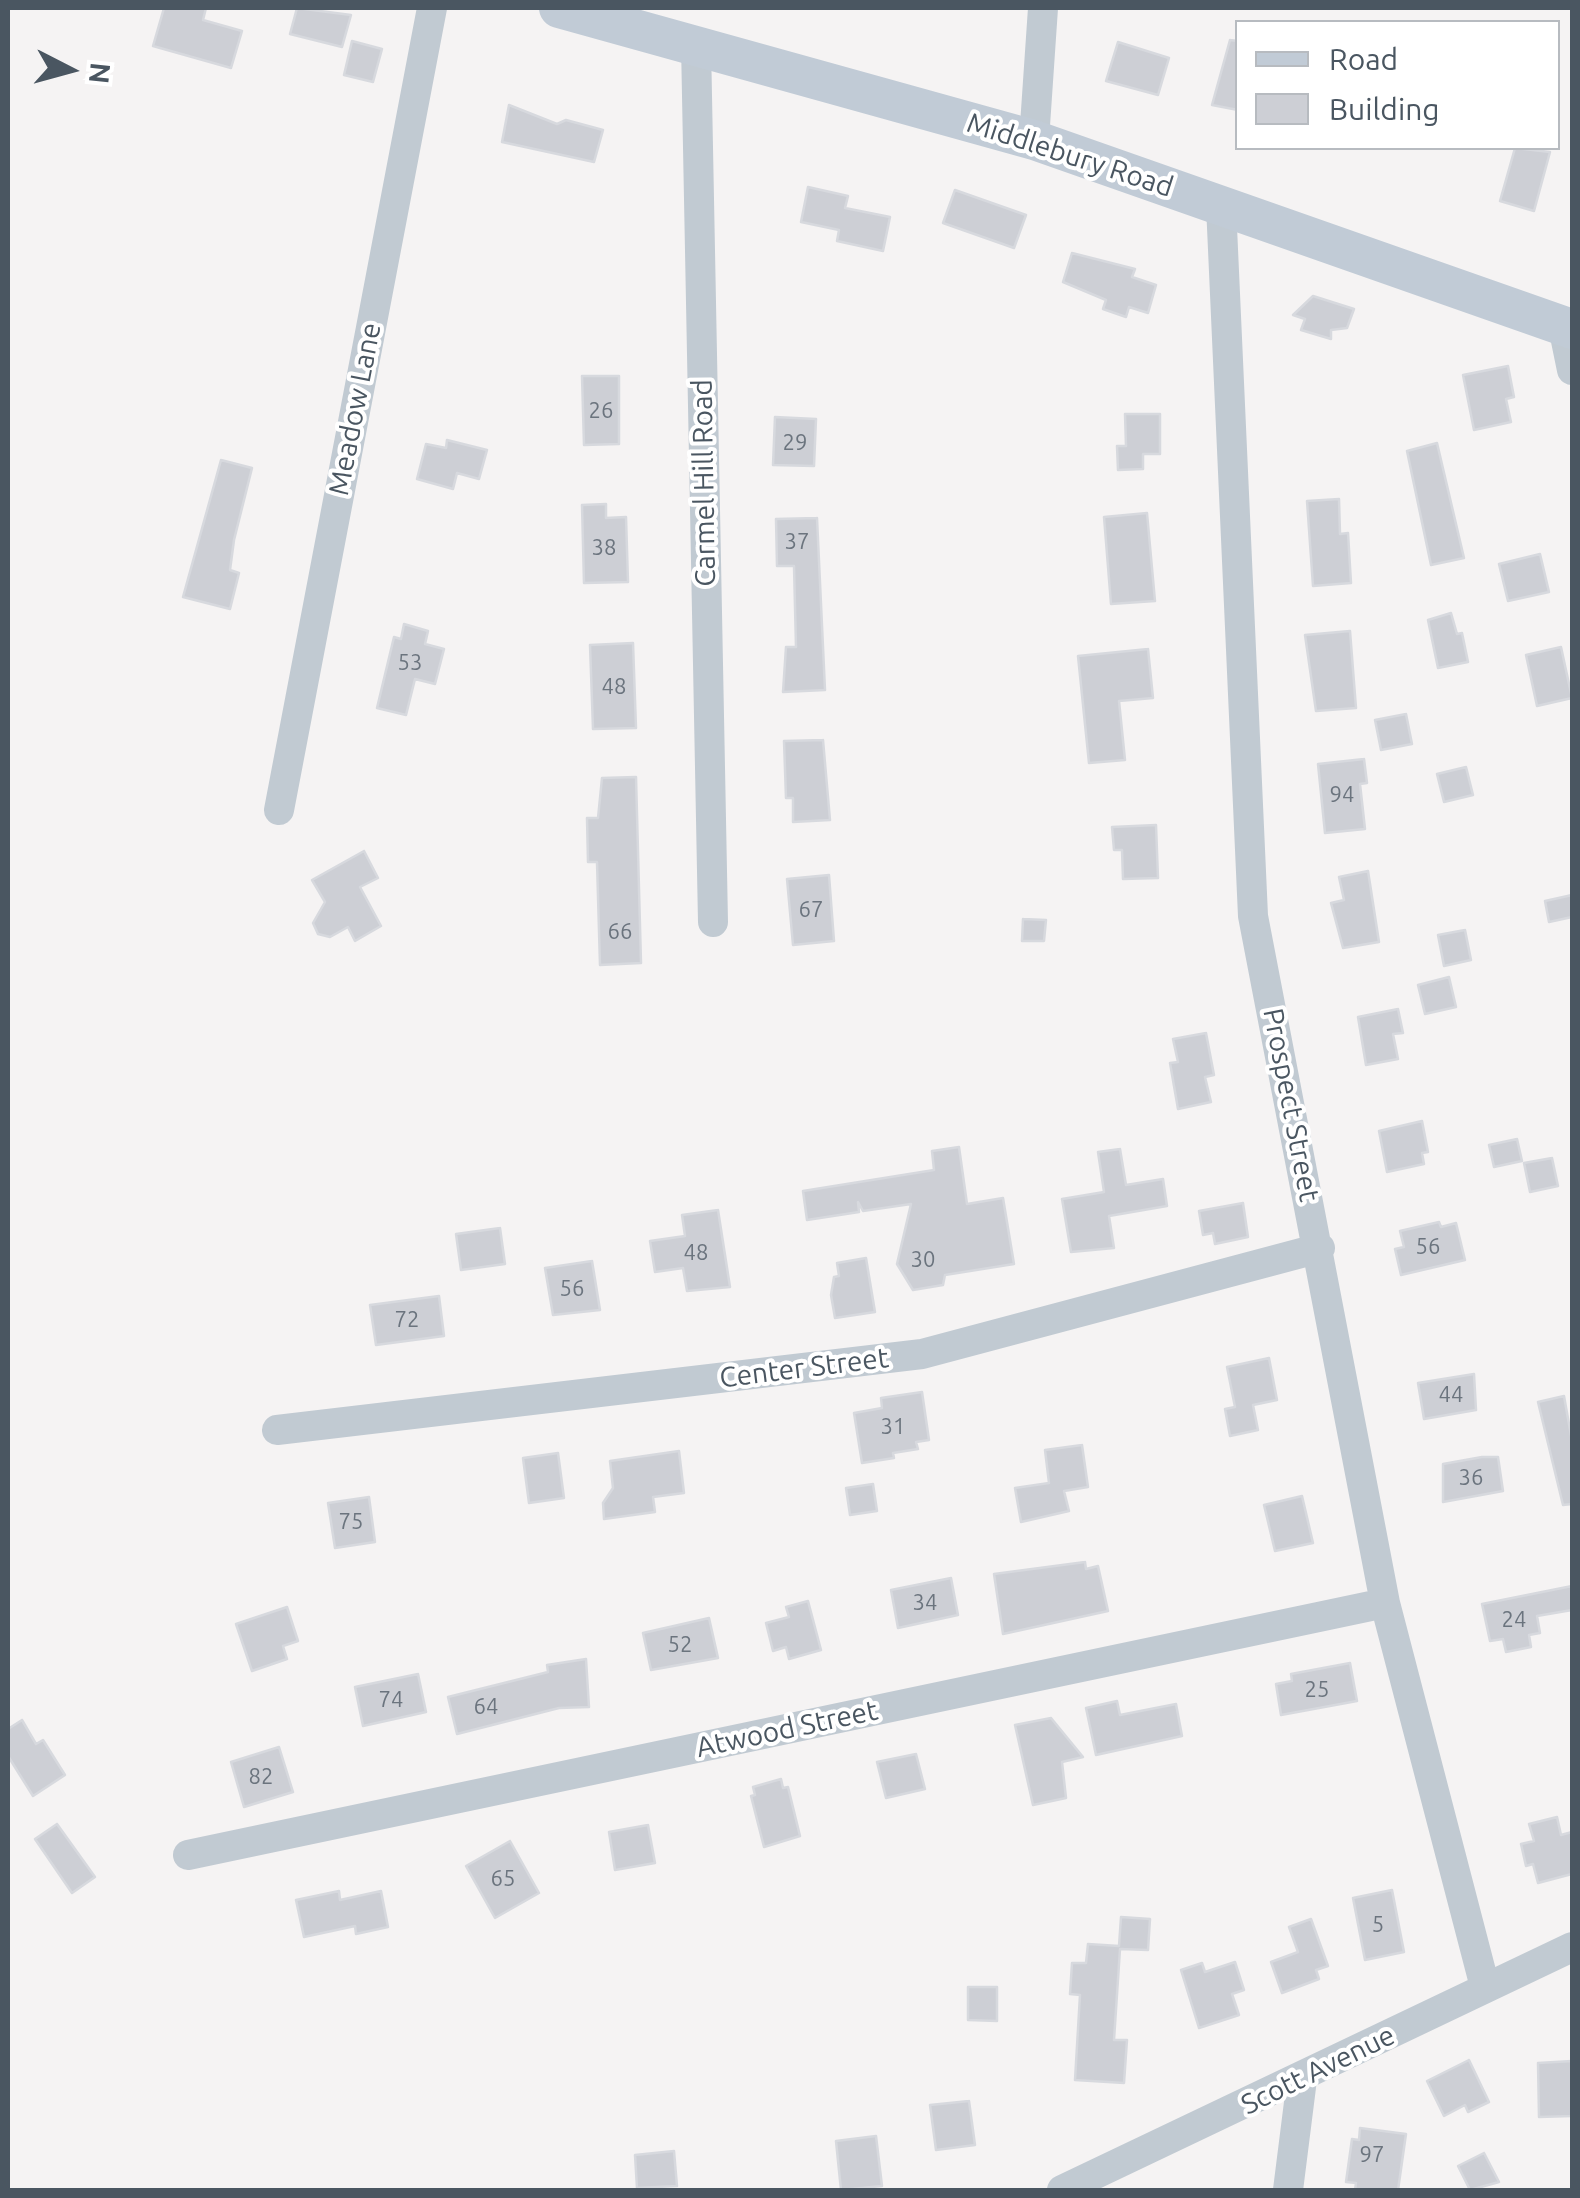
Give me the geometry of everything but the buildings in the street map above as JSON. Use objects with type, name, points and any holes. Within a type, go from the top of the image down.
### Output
[{"type":"street","name":"Meadow Lane","points":[[278,810],[432,8]]},
{"type":"street","name":"Middlebury Road","points":[[559,8],[1034,140],[1568,328]]},
{"type":"street","points":[[1034,140],[1043,8]]},
{"type":"street","name":"Carmel Hill Road","points":[[696,44],[712,922]]},
{"type":"street","name":"Prospect Street","points":[[1221,206],[1253,916],[1320,1248],[1385,1603],[1485,1986]]},
{"type":"street","points":[[1568,328],[1572,370]]},
{"type":"street","name":"Center Street","points":[[277,1430],[922,1354],[1320,1248]]},
{"type":"street","name":"Atwood Street","points":[[188,1855],[1385,1603]]},
{"type":"street","name":"Scott Avenue","points":[[1062,2190],[1302,2079],[1572,1946]]},
{"type":"street","points":[[1288,2190],[1302,2079]]}]
